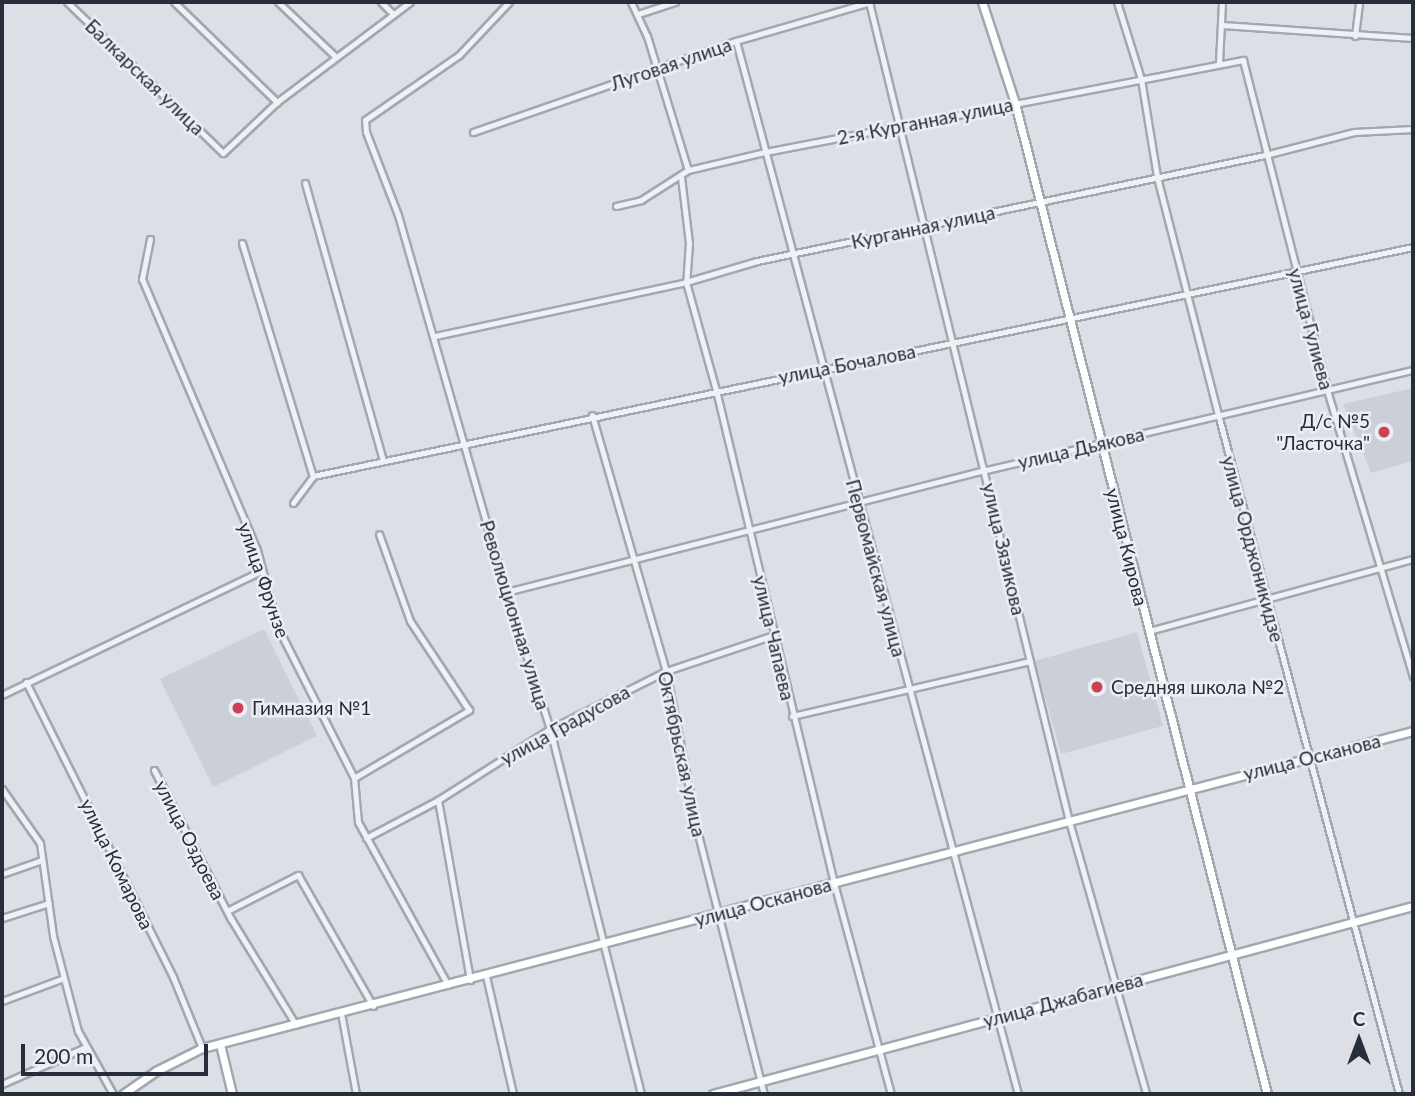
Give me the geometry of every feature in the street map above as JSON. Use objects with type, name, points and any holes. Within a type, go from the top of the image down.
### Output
[{"type":"main road","name":"улица Кирова","points":[[982,2],[1015,103],[1149,631],[1192,788],[1267,1094]]},
{"type":"main road","name":"улица Осканова","points":[[123,1094],[156,1070],[202,1048],[373,1006],[1413,731]]},
{"type":"main road","name":"улица Джабагиева","points":[[713,1094],[1413,906]]},
{"type":"main road","points":[[220,1044],[232,1094]]},
{"type":"street","name":"Балкарская улица","points":[[66,2],[223,153],[277,103]]},
{"type":"street","points":[[174,2],[277,103],[410,2]]},
{"type":"street","points":[[278,2],[336,57]]},
{"type":"street","points":[[381,2],[393,15]]},
{"type":"street","name":"Революционная улица","points":[[509,2],[459,55],[365,120],[435,336],[506,592],[550,729],[640,1094]]},
{"type":"street","points":[[616,206],[641,200],[681,177],[688,170],[657,69],[638,14],[631,2]]},
{"type":"street","points":[[638,14],[675,2]]},
{"type":"street","name":"Луговая улица","points":[[473,132],[736,41],[869,2]]},
{"type":"street","name":"улица Зязикова","points":[[869,2],[897,128],[950,344],[986,470],[1069,821],[1146,1094]]},
{"type":"street","name":"улица Орджоникидзе","points":[[1118,2],[1141,79],[1157,177],[1266,601],[1311,758],[1399,1094]]},
{"type":"street","points":[[1219,62],[1222,2]]},
{"type":"street","points":[[1355,36],[1359,2]]},
{"type":"street","points":[[1222,25],[1413,38]]},
{"type":"street","name":"Первомайская улица","points":[[736,41],[765,152],[797,255],[859,505],[1018,1094]]},
{"type":"street","name":"2-я Курганная улица","points":[[688,170],[765,152],[897,128],[1219,62],[1243,60]]},
{"type":"street","name":"улица Гулиева","points":[[1243,60],[1251,78],[1265,155],[1327,390],[1384,568],[1413,676]]},
{"type":"street","name":"Курганная улица","points":[[435,336],[686,282],[757,261],[797,255],[1265,155],[1354,132],[1413,129]]},
{"type":"street","name":"улица Чапаева","points":[[681,177],[689,243],[686,282],[716,390],[834,883],[891,1094]]},
{"type":"street","points":[[304,183],[383,461]]},
{"type":"street","name":"улица Фрунзе","points":[[150,239],[142,279],[257,550],[276,626],[354,778],[358,822],[449,986]]},
{"type":"street","points":[[242,243],[313,476],[293,503]]},
{"type":"street","name":"улица Бочалова","points":[[313,476],[592,415],[1188,296],[1413,247]]},
{"type":"street","name":"улица Дьякова","points":[[506,592],[859,505],[986,470],[1102,446],[1218,414],[1413,370]]},
{"type":"street","name":"Октябрьская улица","points":[[592,415],[638,561],[666,671],[698,834],[764,1094]]},
{"type":"street","points":[[354,778],[469,710],[410,621],[379,534]]},
{"type":"street","points":[[1149,631],[1413,559]]},
{"type":"street","points":[[2,695],[261,571]]},
{"type":"street","name":"улица Градусова","points":[[366,838],[438,800],[550,729],[666,671],[774,635]]},
{"type":"street","points":[[792,716],[1030,661]]},
{"type":"street","name":"улица Комарова","points":[[26,682],[173,977],[202,1048]]},
{"type":"street","name":"улица Оздоева","points":[[153,770],[227,911],[296,1025]]},
{"type":"street","points":[[2,789],[40,843],[64,978],[78,1031],[113,1094]]},
{"type":"street","points":[[438,800],[470,980]]},
{"type":"street","points":[[2,874],[42,860]]},
{"type":"street","name":"улица Оздоева","points":[[227,911],[298,875],[373,1006]]},
{"type":"street","points":[[2,918],[49,903]]},
{"type":"street","points":[[486,976],[513,1094]]},
{"type":"street","points":[[2,1001],[64,978]]},
{"type":"street","points":[[341,1013],[356,1094]]},
{"type":"street","points":[[2,1084],[86,1046]]},
{"type":"shaded area","name":"Д/с №5 \"Ласточка\"","points":[[1413,388],[1413,461],[1371,473],[1343,404]]},
{"type":"shaded area","name":"Гимназия №1","points":[[264,629],[317,736],[213,787],[160,679]]},
{"type":"shaded area","name":"Средняя школа №2","points":[[1137,632],[1163,726],[1061,754],[1035,661]]},
{"type":"place","name":"Д/с №5 \"Ласточка\"","points":[[1384,432]]},
{"type":"place","name":"Средняя школа №2","points":[[1097,687]]},
{"type":"place","name":"Гимназия №1","points":[[238,708]]}]
